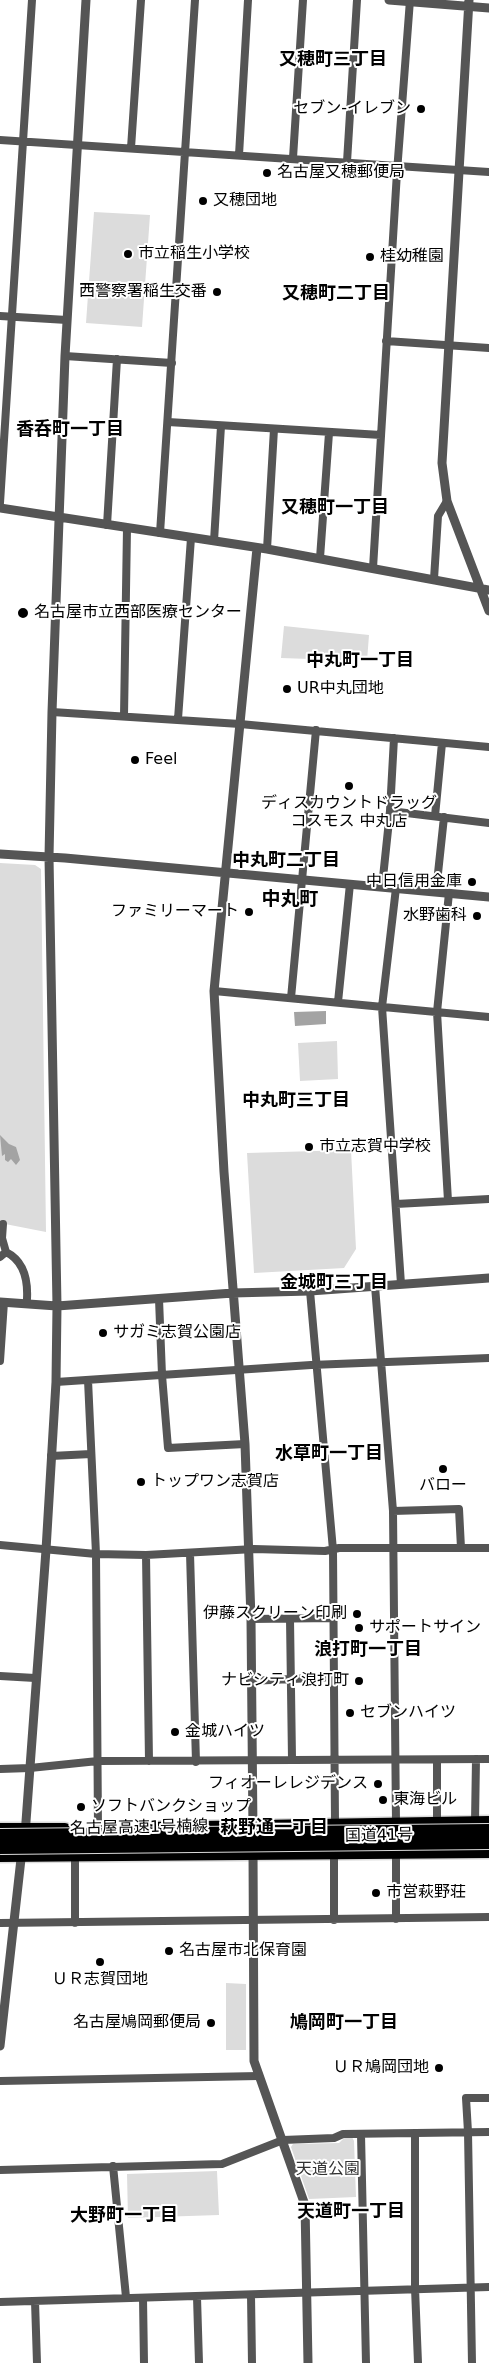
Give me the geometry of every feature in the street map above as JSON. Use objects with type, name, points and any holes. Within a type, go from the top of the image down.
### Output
[{"type":"highway","name":"国道41号","points":[[0,1829],[489,1822]]},
{"type":"highway","name":"名古屋高速1号楠線","points":[[0,1836],[489,1831]]},
{"type":"highway","name":"名古屋高速1号楠線","points":[[0,1847],[489,1842]]},
{"type":"highway","name":"国道41号","points":[[0,1856],[489,1852]]},
{"type":"street","points":[[0,503],[32,0]]},
{"type":"street","points":[[0,2046],[13,1923],[26,1828],[56,1382],[57,1306],[49,857],[52,712],[65,356],[86,0]]},
{"type":"street","points":[[131,148],[141,0]]},
{"type":"street","points":[[160,533],[195,0]]},
{"type":"street","points":[[239,155],[248,0]]},
{"type":"street","points":[[293,158],[303,0]]},
{"type":"street","points":[[347,162],[358,0]]},
{"type":"street","points":[[389,0],[469,3],[489,8]]},
{"type":"street","points":[[373,568],[386,341],[410,1]]},
{"type":"street","points":[[469,3],[442,463],[448,501],[484,589],[489,612]]},
{"type":"street","points":[[0,140],[489,172]]},
{"type":"street","points":[[0,316],[67,320]]},
{"type":"street","points":[[386,341],[489,348]]},
{"type":"street","points":[[65,356],[172,362]]},
{"type":"street","points":[[106,525],[117,359]]},
{"type":"street","points":[[168,422],[381,436]]},
{"type":"street","points":[[214,541],[221,426]]},
{"type":"street","points":[[274,429],[225,872],[214,991],[214,1022],[233,1294],[246,1444],[251,1619],[254,2061],[305,2205],[308,2363]]},
{"type":"street","points":[[320,558],[329,433]]},
{"type":"street","points":[[434,579],[438,516],[448,501]]},
{"type":"street","points":[[0,508],[262,548],[484,589]]},
{"type":"street","points":[[124,716],[127,528]]},
{"type":"street","points":[[178,719],[191,538]]},
{"type":"street","points":[[52,712],[178,719],[316,730],[489,747]]},
{"type":"street","points":[[291,998],[316,730]]},
{"type":"street","points":[[382,887],[390,811],[394,738]]},
{"type":"street","points":[[435,816],[442,743]]},
{"type":"street","points":[[390,811],[489,822]]},
{"type":"street","points":[[436,892],[444,817]]},
{"type":"street","points":[[0,854],[225,872],[489,897]]},
{"type":"street","points":[[338,1002],[350,884]]},
{"type":"street","points":[[396,888],[382,1006],[401,1284]]},
{"type":"street","points":[[448,1202],[437,1012],[449,893]]},
{"type":"street","points":[[214,991],[489,1016]]},
{"type":"street","points":[[396,1204],[489,1199]]},
{"type":"street","points":[[3,1224],[3,1255],[15,1257],[23,1268],[27,1282],[27,1299]]},
{"type":"street","points":[[0,1361],[2,1302],[57,1306],[489,1278]]},
{"type":"street","points":[[375,1286],[393,1511],[396,1823]]},
{"type":"street","points":[[310,1291],[315,1365],[333,1550],[335,1823]]},
{"type":"street","points":[[159,1299],[162,1375],[168,1448],[246,1444]]},
{"type":"street","points":[[56,1382],[240,1369],[489,1358]]},
{"type":"street","points":[[88,1380],[96,1554],[98,1829]]},
{"type":"street","points":[[51,1456],[91,1454]]},
{"type":"street","points":[[393,1511],[459,1510],[461,1548]]},
{"type":"street","points":[[0,1545],[96,1554],[146,1555],[248,1550],[333,1550],[339,1548],[393,1550],[489,1548]]},
{"type":"street","points":[[190,1553],[196,1762]]},
{"type":"street","points":[[146,1555],[148,1761]]},
{"type":"street","points":[[251,1619],[334,1618]]},
{"type":"street","points":[[290,1619],[292,1759]]},
{"type":"street","points":[[0,1676],[35,1678]]},
{"type":"street","points":[[250,1681],[334,1677]]},
{"type":"street","points":[[0,1769],[98,1761],[196,1762],[292,1759],[489,1759]]},
{"type":"street","points":[[475,1822],[476,1759]]},
{"type":"street","points":[[436,1822],[437,1760]]},
{"type":"street","points":[[396,1852],[396,1919]]},
{"type":"street","points":[[334,1853],[334,1920]]},
{"type":"street","points":[[75,1856],[75,1923]]},
{"type":"street","points":[[0,1923],[254,1922],[489,1918]]},
{"type":"street","points":[[0,2081],[259,2076]]},
{"type":"street","points":[[472,2363],[466,2098],[489,2098]]},
{"type":"street","points":[[0,2170],[222,2164],[283,2140],[334,2138],[343,2134],[489,2132]]},
{"type":"street","points":[[415,2133],[415,2288],[418,2363]]},
{"type":"street","points":[[361,2134],[366,2363]]},
{"type":"street","points":[[113,2166],[126,2297]]},
{"type":"street","points":[[0,2302],[489,2287]]},
{"type":"street","points":[[251,2295],[252,2363]]},
{"type":"street","points":[[197,2297],[199,2363]]},
{"type":"street","points":[[142,2298],[144,2363]]},
{"type":"street","points":[[34,2302],[36,2363]]},
{"type":"green space","points":[[94,212],[150,215],[142,327],[86,323]]},
{"type":"green space","points":[[284,626],[369,635],[367,661],[281,658]]},
{"type":"green space","points":[[0,863],[35,865],[41,869],[46,1232],[0,1223]]},
{"type":"green space","points":[[337,1041],[338,1079],[300,1081],[298,1043]]},
{"type":"green space","points":[[351,1150],[356,1249],[344,1268],[254,1273],[247,1153]]},
{"type":"green space","points":[[226,1983],[246,1984],[246,2050],[226,2050]]},
{"type":"green space","name":"天道公園","points":[[352,2137],[354,2141],[356,2197],[309,2199],[291,2147],[293,2144],[339,2143],[344,2138]]},
{"type":"green space","points":[[217,2171],[219,2215],[128,2218],[127,2174]]},
{"type":"shaded area","points":[[326,1011],[326,1024],[295,1026],[294,1012]]},
{"type":"shaded area","points":[[0,1135],[9,1144],[16,1147],[20,1160],[16,1165],[11,1159],[8,1162],[5,1160],[5,1154],[2,1156]]},
{"type":"place","name":"セブン-イレブン","points":[[421,109]]},
{"type":"place","name":"名古屋又穂郵便局","points":[[267,173]]},
{"type":"place","name":"又穂団地","points":[[203,201]]},
{"type":"place","name":"市立稲生小学校","points":[[128,254]]},
{"type":"place","name":"桂幼稚園","points":[[370,257]]},
{"type":"place","name":"西警察署稲生交番","points":[[217,292]]},
{"type":"place","name":"名古屋市立西部医療センター","points":[[23,613]]},
{"type":"place","name":"UR中丸団地","points":[[287,689]]},
{"type":"place","name":"Feel","points":[[135,760]]},
{"type":"place","name":"ディスカウントドラッグ コスモス 中丸店","points":[[349,786]]},
{"type":"place","name":"中日信用金庫","points":[[472,882]]},
{"type":"place","name":"ファミリーマート","points":[[249,912]]},
{"type":"place","name":"水野歯科","points":[[477,916]]},
{"type":"place","name":"市立志賀中学校","points":[[309,1147]]},
{"type":"place","name":"サガミ志賀公園店","points":[[103,1333]]},
{"type":"place","name":"バロー","points":[[443,1469]]},
{"type":"place","name":"トップワン志賀店","points":[[141,1482]]},
{"type":"place","name":"伊藤スクリーン印刷","points":[[357,1614]]},
{"type":"place","name":"サポートサイン","points":[[359,1628]]},
{"type":"place","name":"ナビシティ浪打町","points":[[359,1681]]},
{"type":"place","name":"セブンハイツ","points":[[350,1713]]},
{"type":"place","name":"金城ハイツ","points":[[175,1732]]},
{"type":"place","name":"フィオーレレジデンス","points":[[378,1784]]},
{"type":"place","name":"東海ビル","points":[[383,1800]]},
{"type":"place","name":"ソフトバンクショップ","points":[[81,1807]]},
{"type":"place","name":"市営萩野荘","points":[[376,1893]]},
{"type":"place","name":"名古屋市北保育園","points":[[169,1951]]},
{"type":"place","name":"ＵＲ志賀団地","points":[[100,1962]]},
{"type":"place","name":"名古屋鳩岡郵便局","points":[[211,2023]]},
{"type":"place","name":"ＵＲ鳩岡団地","points":[[439,2068]]},
{"type":"district","name":"又穂町三丁目","points":[[333,60]]},
{"type":"district","name":"又穂町二丁目","points":[[336,294]]},
{"type":"district","name":"香呑町一丁目","points":[[70,430]]},
{"type":"district","name":"又穂町一丁目","points":[[335,508]]},
{"type":"district","name":"中丸町一丁目","points":[[360,661]]},
{"type":"district","name":"中丸町二丁目","points":[[286,861]]},
{"type":"district","name":"中丸町","points":[[290,900]]},
{"type":"district","name":"中丸町三丁目","points":[[296,1101]]},
{"type":"district","name":"金城町三丁目","points":[[334,1283]]},
{"type":"district","name":"水草町一丁目","points":[[329,1454]]},
{"type":"district","name":"浪打町一丁目","points":[[368,1650]]},
{"type":"district","name":"萩野通一丁目","points":[[274,1828]]},
{"type":"district","name":"鳩岡町一丁目","points":[[344,2023]]},
{"type":"district","name":"天道町一丁目","points":[[351,2212]]},
{"type":"district","name":"大野町一丁目","points":[[124,2216]]}]
